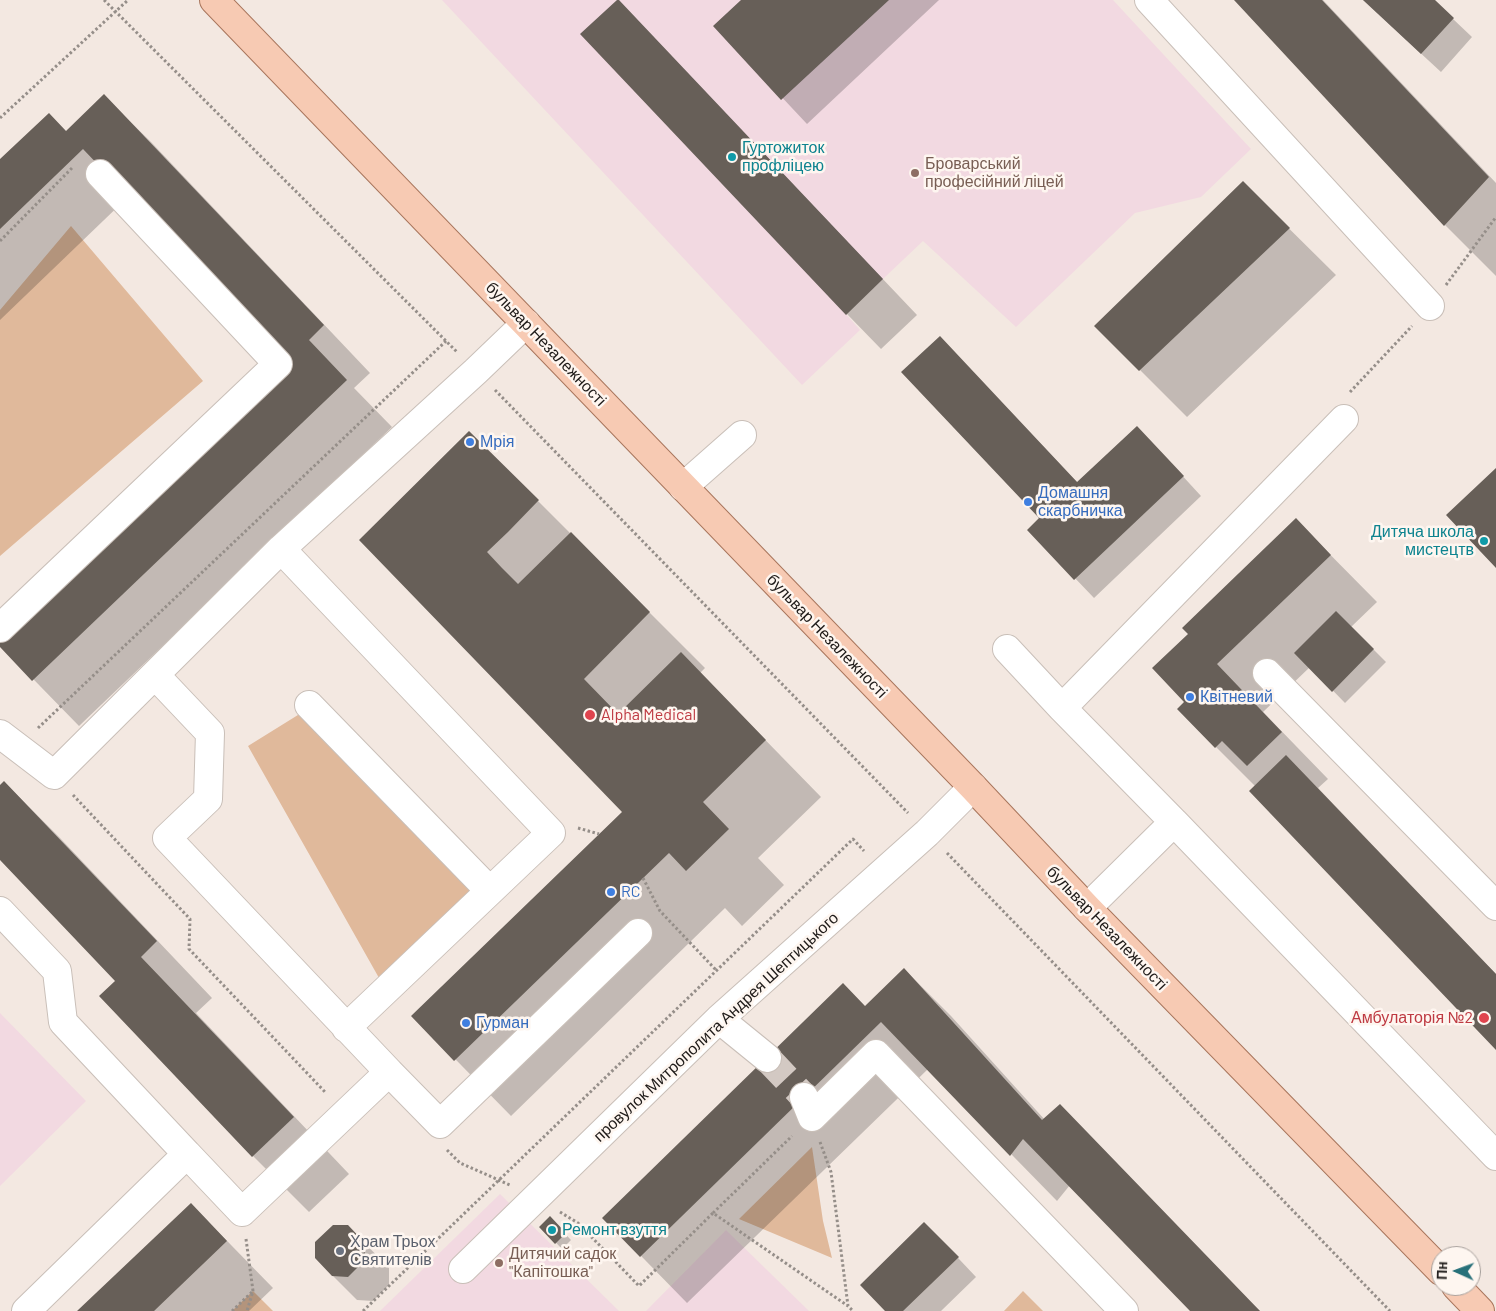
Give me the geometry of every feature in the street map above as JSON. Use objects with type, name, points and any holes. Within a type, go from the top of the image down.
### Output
[{"type":"main road","name":"бульвар Незалежності","points":[[214,0],[973,787],[1087,908],[1431,1261]]},
{"type":"main road","points":[[1466,1296],[1480,1311]]},
{"type":"street","points":[[1149,0],[1430,306]]},
{"type":"street","points":[[0,628],[278,364],[100,174]]},
{"type":"street","points":[[9,741],[54,775],[281,549],[526,323]]},
{"type":"street","points":[[1062,708],[1344,419]]},
{"type":"street","points":[[683,487],[742,435]]},
{"type":"street","points":[[281,549],[551,832],[346,1028]]},
{"type":"street","points":[[1007,649],[1496,1156]]},
{"type":"street","points":[[1267,673],[1496,906]]},
{"type":"street","points":[[155,675],[210,733],[208,799],[167,838],[346,1028],[440,1124],[638,933]]},
{"type":"street","points":[[310,705],[490,891]]},
{"type":"street","name":"провулок Митрополита Андрея Шептицького","points":[[463,1269],[719,1020],[927,833],[973,787]]},
{"type":"street","points":[[1087,908],[1174,822]]},
{"type":"street","points":[[0,911],[57,971],[63,1022],[242,1212],[389,1072]]},
{"type":"street","points":[[719,1020],[766,1058]]},
{"type":"street","points":[[808,1107],[876,1054],[1124,1311]]},
{"type":"street","points":[[26,1311],[187,1154]]},
{"type":"path","points":[[104,0],[476,371],[1390,1311]]},
{"type":"path","points":[[0,118],[128,0]]},
{"type":"path","points":[[0,241],[84,156],[100,174]]},
{"type":"path","points":[[9,741],[446,341]]},
{"type":"path","points":[[54,775],[190,919],[189,950],[345,1113]]},
{"type":"path","points":[[363,1311],[853,839],[883,872]]},
{"type":"path","points":[[642,878],[660,911],[716,970]]},
{"type":"path","points":[[446,1150],[460,1164],[536,1198],[578,1223],[638,1286],[712,1213],[808,1107],[831,1172],[848,1306]]},
{"type":"path","points":[[242,1212],[253,1290],[247,1311]]},
{"type":"path","points":[[712,1213],[853,1311]]},
{"type":"path","points":[[232,1311],[253,1290]]},
{"type":"shaded area","name":"Броварський професійний ліцей","points":[[442,0],[1113,0],[1251,149],[1201,197],[1135,213],[1016,327],[923,241],[846,314],[860,330],[802,385]]},
{"type":"shaded area","points":[[71,226],[203,381],[0,556],[0,310]]},
{"type":"shaded area","points":[[306,710],[479,891],[383,985],[248,746]]},
{"type":"shaded area","points":[[0,1013],[86,1101],[0,1186]]},
{"type":"shaded area","points":[[812,1147],[823,1221],[832,1258],[739,1219]]},
{"type":"shaded area","name":"Дитячий садок \"Капітошка\"","points":[[500,1194],[619,1311],[380,1311]]},
{"type":"shaded area","name":"Дитячий садок \"Капітошка\"","points":[[726,1230],[809,1311],[646,1311]]},
{"type":"shaded area","points":[[253,1291],[273,1311],[232,1311]]},
{"type":"shaded area","points":[[1023,1291],[1043,1311],[1004,1311]]},
{"type":"building","name":"Гуртожиток профліцею","points":[[617,0],[883,279],[846,315],[580,34]]},
{"type":"building","points":[[741,0],[889,0],[781,100],[713,26]]},
{"type":"building","points":[[1234,0],[1322,0],[1489,177],[1444,226]]},
{"type":"building","points":[[1363,0],[1435,0],[1454,18],[1421,54]]},
{"type":"building","points":[[104,94],[324,325],[309,340],[347,380],[32,681],[0,647],[0,635],[286,362],[83,149],[0,229],[0,159],[49,113],[66,131]]},
{"type":"building","points":[[1243,181],[1290,228],[1139,371],[1094,326]]},
{"type":"building","points":[[940,336],[1077,482],[1137,426],[1184,476],[1074,580],[1027,530],[1039,518],[901,372]]},
{"type":"building","points":[[469,431],[539,500],[487,552],[518,584],[571,532],[650,612],[584,679],[618,714],[681,652],[766,740],[703,802],[729,829],[686,871],[669,853],[454,1061],[411,1016],[622,812],[359,540]]},
{"type":"building","name":"Дитяча школа мистецтв","points":[[1496,468],[1496,568],[1446,515]]},
{"type":"building","points":[[1296,518],[1331,555],[1217,664],[1282,732],[1247,766],[1222,741],[1215,748],[1177,709],[1184,702],[1152,668],[1188,634],[1182,628]]},
{"type":"building","points":[[1336,611],[1374,649],[1332,692],[1294,653]]},
{"type":"building","points":[[1286,755],[1496,974],[1496,1050],[1249,791]]},
{"type":"building","points":[[4,781],[157,941],[141,957],[294,1117],[252,1157],[99,996],[115,981],[0,860],[0,785]]},
{"type":"building","points":[[904,968],[1042,1120],[1060,1104],[1260,1311],[1190,1311],[1023,1139],[1010,1156],[881,1022],[640,1257],[602,1218],[843,983],[865,1006]]},
{"type":"building","points":[[191,1203],[227,1241],[154,1311],[77,1311]]},
{"type":"building","name":"Ремонт взуття","points":[[550,1216],[566,1233],[555,1244],[539,1227]]},
{"type":"building","points":[[924,1222],[959,1257],[903,1311],[885,1311],[860,1285]]},
{"type":"building","name":"Храм Трьох Святителів","points":[[333,1225],[348,1225],[365,1243],[365,1260],[348,1277],[332,1276],[315,1258],[315,1242]]},
{"type":"tunnel","points":[[767,1058],[804,1097]]},
{"type":"place","name":"Гуртожиток профліцею","points":[[732,157]]},
{"type":"place","name":"Броварський професійний ліцей","points":[[915,173]]},
{"type":"place","name":"Мрія","points":[[470,442]]},
{"type":"place","name":"Домашня скарбничка","points":[[1028,502]]},
{"type":"place","name":"Дитяча школа мистецтв","points":[[1484,541]]},
{"type":"place","name":"Квітневий","points":[[1190,697]]},
{"type":"place","name":"Alpha Medical","points":[[590,715]]},
{"type":"place","name":"RC","points":[[611,892]]},
{"type":"place","name":"Амбулаторія №2","points":[[1484,1018]]},
{"type":"place","name":"Гурман","points":[[466,1023]]},
{"type":"place","name":"Ремонт взуття","points":[[552,1230]]},
{"type":"place","name":"Храм Трьох Святителів","points":[[340,1251]]},
{"type":"place","name":"Дитячий садок \"Капітошка\"","points":[[499,1263]]}]
